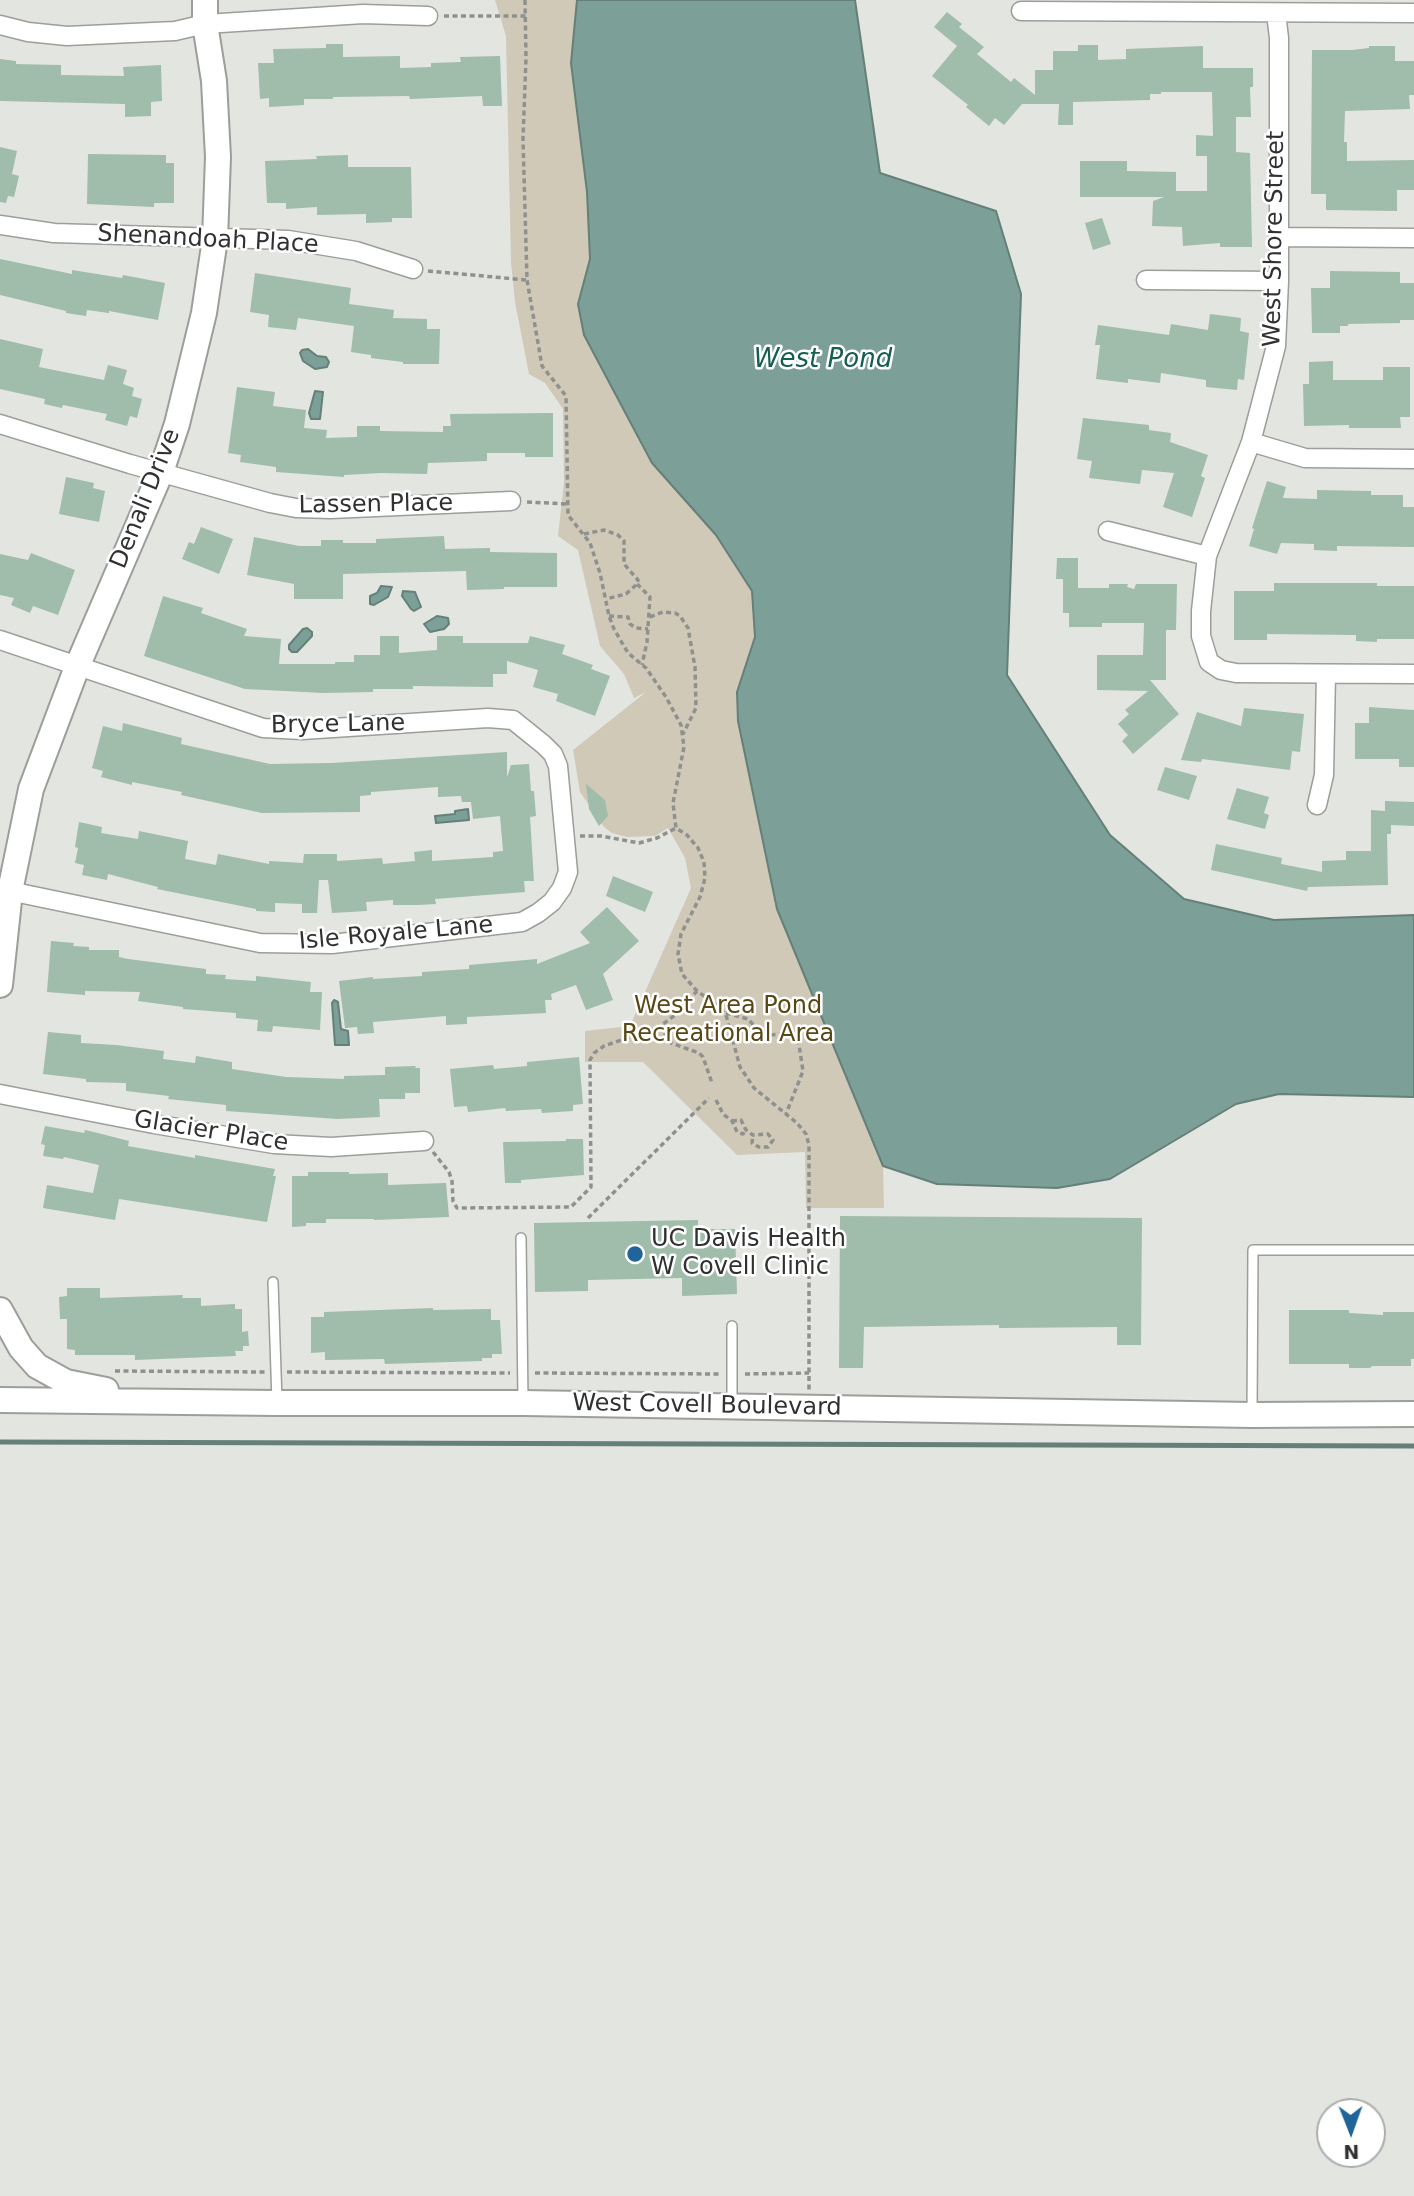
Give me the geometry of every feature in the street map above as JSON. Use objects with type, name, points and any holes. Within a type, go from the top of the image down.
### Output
[{"type":"main road","name":"Denali Drive","points":[[0,985],[5,890],[31,789],[77,667],[161,472],[204,313],[215,239],[217,198],[214,81],[205,12]]},
{"type":"main road","points":[[0,1310],[21,1348],[37,1366],[66,1382],[165,1402]]},
{"type":"main road","name":"West Covell Boulevard","points":[[0,1400],[277,1404],[523,1403],[1252,1415],[1414,1413]]},
{"type":"main road","points":[[1387,1413],[1414,1407]]},
{"type":"street","points":[[1021,11],[1414,13]]},
{"type":"street","points":[[0,26],[67,36],[175,31],[205,12],[428,16]]},
{"type":"street","name":"West Shore Street","points":[[1276,13],[1279,38],[1279,281],[1276,346],[1251,442],[1207,556],[1201,636],[1209,663],[1221,670],[1236,673],[1326,674]]},
{"type":"street","name":"Shenandoah Place","points":[[0,225],[54,233],[288,240],[356,251],[413,269]]},
{"type":"street","points":[[1278,237],[1414,237]]},
{"type":"street","points":[[1146,280],[1279,281]]},
{"type":"street","name":"Lassen Place","points":[[0,424],[130,464],[296,508],[331,509],[511,501]]},
{"type":"street","points":[[1251,442],[1305,458],[1414,459]]},
{"type":"street","points":[[1108,531],[1207,556]]},
{"type":"street","name":"Bryce Lane","points":[[0,640],[262,728],[302,730],[488,718],[513,720],[544,744],[558,766],[565,836]]},
{"type":"street","points":[[1317,805],[1324,775],[1326,674],[1414,674]]},
{"type":"street","name":"Isle Royale Lane","points":[[5,890],[260,943],[332,944],[522,922],[538,913],[562,888],[568,872],[565,836]]},
{"type":"street","name":"Glacier Place","points":[[0,1094],[154,1125],[275,1144],[331,1147],[424,1141]]},
{"type":"lane","points":[[521,1238],[523,1403]]},
{"type":"lane","points":[[1252,1415],[1253,1250],[1414,1250]]},
{"type":"lane","points":[[273,1282],[277,1404]]},
{"type":"lane","points":[[732,1326],[732,1406]]},
{"type":"path","points":[[526,1],[523,139],[527,280],[542,366],[566,396],[569,484],[566,504],[568,515],[590,542],[609,616],[628,653],[642,665],[666,697],[681,725],[684,747],[673,803],[676,828]]},
{"type":"path","points":[[428,16],[526,16]]},
{"type":"path","points":[[413,269],[527,280]]},
{"type":"path","points":[[511,501],[566,504]]},
{"type":"path","points":[[584,534],[604,530],[618,535],[624,541],[624,564],[637,577],[637,584],[650,597],[650,617],[642,665]]},
{"type":"path","points":[[606,599],[626,594],[637,584]]},
{"type":"path","points":[[650,617],[663,612],[675,613],[688,628],[695,667],[696,708],[682,736]]},
{"type":"path","points":[[609,616],[628,617],[630,624],[636,628],[648,629]]},
{"type":"path","points":[[565,836],[601,836],[639,843],[657,838],[676,828]]},
{"type":"path","points":[[676,828],[687,835],[698,848],[704,862],[705,878],[700,897],[681,934],[678,954],[682,974],[696,991],[718,1005],[724,1013],[730,1025],[740,1067],[754,1088],[797,1123],[806,1134],[809,1145],[809,1408]]},
{"type":"path","points":[[424,1141],[449,1172],[453,1201],[457,1208],[571,1207],[591,1187],[590,1060],[594,1053],[604,1046],[643,1035],[662,1025],[675,1015],[696,991]]},
{"type":"path","points":[[724,1013],[748,1019],[757,1029],[771,1035],[797,1032],[803,1071],[786,1115]]},
{"type":"path","points":[[662,1025],[671,1043],[699,1052],[704,1057],[712,1083]]},
{"type":"path","points":[[588,1218],[709,1098]]},
{"type":"path","points":[[716,1100],[719,1108],[733,1121],[737,1132],[743,1134],[746,1130]]},
{"type":"path","points":[[733,1121],[741,1120],[746,1130],[753,1135],[768,1134],[774,1140],[768,1147],[759,1147],[752,1143],[753,1135]]},
{"type":"path","points":[[104,1370],[809,1373]]},
{"type":"green space","name":"West Area Pond Recreational Area","points":[[495,0],[577,0],[571,63],[587,192],[590,259],[578,304],[652,463],[716,535],[752,591],[755,637],[737,692],[738,721],[777,909],[883,1166],[884,1208],[806,1208],[805,1152],[737,1155],[643,1062],[585,1062],[585,1031],[630,1026],[691,888],[685,858],[668,828],[655,836],[627,837],[612,833],[604,827],[580,792],[573,750],[646,692],[634,698],[624,674],[600,646],[578,550],[558,536],[564,483],[563,409],[545,383],[529,374],[515,302],[511,263],[506,36]]},
{"type":"water","name":"West Pond","points":[[577,0],[855,0],[880,173],[996,211],[1021,294],[1007,675],[1110,835],[1184,899],[1274,920],[1414,915],[1414,1097],[1279,1094],[1236,1104],[1110,1179],[1057,1188],[937,1184],[883,1166],[777,909],[738,721],[737,692],[755,637],[752,591],[716,535],[652,463],[584,335],[578,304],[590,259],[587,192],[571,63]]},
{"type":"water","points":[[308,349],[317,356],[326,357],[329,362],[327,367],[315,369],[303,361],[300,353]]},
{"type":"water","points":[[315,391],[323,392],[320,419],[311,419],[309,413]]},
{"type":"water","points":[[381,586],[392,587],[388,597],[374,605],[370,604],[370,596],[377,593]]},
{"type":"water","points":[[403,591],[415,592],[421,607],[414,611],[411,609],[402,596]]},
{"type":"water","points":[[437,616],[448,618],[449,624],[444,629],[430,632],[424,624]]},
{"type":"water","points":[[307,628],[312,632],[312,636],[297,652],[292,652],[289,645]]},
{"type":"water","points":[[468,809],[469,820],[436,823],[435,816],[455,814],[455,811]]},
{"type":"water","points":[[334,1000],[338,1002],[341,1029],[348,1031],[349,1045],[335,1045]]},
{"type":"building","points":[[947,12],[962,24],[959,27],[984,47],[977,54],[1011,82],[1014,78],[1035,95],[1035,70],[1053,70],[1053,51],[1078,51],[1078,45],[1098,45],[1098,60],[1126,59],[1126,49],[1203,46],[1203,68],[1253,68],[1253,87],[1250,87],[1251,117],[1236,117],[1236,152],[1250,153],[1252,247],[1220,247],[1220,243],[1183,246],[1182,227],[1152,226],[1153,201],[1164,197],[1080,197],[1080,161],[1127,161],[1127,171],[1176,172],[1176,191],[1207,191],[1207,156],[1196,156],[1196,135],[1213,136],[1212,92],[1161,92],[1150,94],[1150,100],[1073,102],[1073,125],[1058,125],[1059,104],[1022,104],[1004,125],[995,118],[989,126],[932,76],[957,46],[934,27]]},
{"type":"building","points":[[326,44],[343,44],[343,57],[400,56],[400,68],[461,62],[460,57],[500,56],[502,106],[483,106],[482,96],[410,99],[409,96],[333,97],[304,99],[304,105],[269,107],[269,98],[260,99],[258,63],[274,63],[273,49],[326,48]]},
{"type":"building","points":[[1369,46],[1395,46],[1395,61],[1414,61],[1414,95],[1409,95],[1410,109],[1345,111],[1344,142],[1347,142],[1347,161],[1414,160],[1414,190],[1397,190],[1397,211],[1326,210],[1326,194],[1311,194],[1312,50],[1352,50]]},
{"type":"building","points":[[0,59],[16,61],[16,64],[61,65],[61,75],[124,76],[123,67],[161,65],[162,101],[151,102],[151,116],[125,117],[125,104],[0,101]]},
{"type":"building","points":[[0,147],[17,151],[12,174],[19,176],[14,197],[8,196],[6,203],[0,202]]},
{"type":"building","points":[[88,154],[166,155],[166,163],[174,163],[174,203],[154,203],[154,207],[87,204]]},
{"type":"building","points":[[348,155],[348,167],[411,167],[412,218],[392,218],[392,222],[366,223],[366,214],[317,215],[317,207],[286,209],[286,203],[267,203],[265,161]]},
{"type":"building","points":[[1102,218],[1111,244],[1093,250],[1085,223]]},
{"type":"building","points":[[0,259],[72,274],[72,270],[122,278],[123,275],[165,283],[158,320],[109,311],[87,310],[86,316],[66,313],[0,295]]},
{"type":"building","points":[[1330,271],[1400,272],[1400,283],[1414,283],[1414,320],[1400,320],[1400,323],[1348,324],[1340,326],[1340,333],[1312,333],[1311,288],[1330,288]]},
{"type":"building","points":[[255,273],[351,288],[349,304],[394,310],[393,318],[427,319],[427,329],[440,329],[439,364],[403,364],[351,352],[354,326],[298,318],[296,330],[268,327],[269,315],[250,312]]},
{"type":"building","points":[[1210,314],[1241,318],[1240,331],[1249,333],[1244,380],[1238,379],[1237,390],[1206,387],[1206,380],[1161,373],[1160,383],[1096,379],[1100,345],[1095,345],[1098,325],[1169,335],[1171,324],[1208,330]]},
{"type":"building","points":[[0,339],[43,349],[39,367],[104,380],[108,365],[127,370],[123,384],[134,388],[132,396],[142,399],[137,418],[130,416],[127,426],[105,420],[107,414],[44,404],[45,399],[0,389]]},
{"type":"building","points":[[1333,361],[1333,380],[1383,380],[1383,367],[1410,367],[1410,417],[1400,417],[1401,428],[1304,426],[1303,384],[1309,384],[1309,362]]},
{"type":"building","points":[[237,387],[275,392],[273,406],[306,410],[304,428],[327,430],[326,438],[357,437],[357,426],[380,426],[380,431],[443,432],[443,426],[451,426],[450,414],[553,413],[553,457],[525,457],[525,453],[487,453],[487,461],[428,463],[427,474],[381,473],[344,477],[276,472],[276,467],[240,462],[241,455],[228,453]]},
{"type":"building","points":[[1083,418],[1149,425],[1149,430],[1171,433],[1170,442],[1208,455],[1201,476],[1205,478],[1192,517],[1163,507],[1174,473],[1142,470],[1140,484],[1089,478],[1092,461],[1077,459]]},
{"type":"building","points":[[66,477],[94,483],[93,488],[105,491],[99,522],[59,514]]},
{"type":"building","points":[[1267,481],[1286,487],[1283,498],[1317,499],[1317,490],[1371,491],[1371,495],[1403,495],[1403,507],[1414,507],[1414,547],[1337,546],[1337,551],[1314,550],[1314,544],[1281,543],[1277,554],[1249,546]]},
{"type":"building","points":[[201,527],[233,539],[219,574],[182,559],[189,542],[194,544]]},
{"type":"building","points":[[444,536],[445,549],[490,548],[490,552],[557,553],[557,587],[467,590],[466,571],[343,574],[343,599],[294,599],[294,584],[247,575],[254,537],[299,546],[321,546],[321,540],[376,543],[376,539]]},
{"type":"building","points":[[31,553],[75,570],[58,615],[33,606],[30,613],[11,605],[14,598],[0,595],[0,554],[28,560]]},
{"type":"building","points":[[1057,558],[1078,558],[1078,588],[1109,588],[1109,584],[1128,584],[1127,587],[1134,589],[1136,584],[1177,584],[1176,630],[1166,630],[1166,680],[1150,680],[1179,714],[1133,754],[1122,741],[1128,735],[1118,724],[1129,714],[1125,710],[1148,691],[1097,690],[1097,655],[1143,655],[1144,623],[1102,623],[1102,627],[1069,627],[1069,613],[1063,613],[1063,579],[1056,579]]},
{"type":"building","points":[[1274,583],[1377,583],[1377,586],[1414,586],[1414,639],[1377,639],[1377,642],[1356,641],[1356,635],[1267,634],[1267,640],[1234,640],[1234,591],[1274,591]]},
{"type":"building","points":[[163,596],[203,608],[201,613],[247,629],[244,636],[281,639],[279,664],[335,664],[354,662],[354,655],[380,655],[380,636],[399,636],[399,653],[437,650],[437,636],[463,636],[463,643],[528,643],[530,636],[565,645],[562,654],[593,665],[591,669],[610,676],[595,716],[556,701],[558,694],[533,687],[538,670],[507,661],[507,674],[493,674],[493,687],[413,686],[413,689],[324,693],[245,689],[144,656]]},
{"type":"building","points":[[1369,707],[1414,710],[1414,767],[1399,767],[1399,759],[1355,759],[1355,723],[1369,723]]},
{"type":"building","points":[[1244,708],[1304,714],[1300,752],[1292,751],[1290,770],[1202,759],[1201,762],[1181,760],[1197,712],[1241,726]]},
{"type":"building","points":[[123,723],[182,738],[181,744],[270,764],[332,763],[507,752],[507,777],[511,765],[529,764],[536,816],[530,817],[534,881],[524,881],[525,892],[435,899],[436,904],[393,905],[393,900],[366,902],[367,911],[332,913],[328,880],[319,880],[317,913],[302,913],[302,904],[275,903],[275,912],[256,911],[157,889],[158,887],[108,874],[107,880],[82,875],[84,865],[75,863],[79,822],[102,827],[101,833],[138,839],[139,831],[188,841],[185,859],[216,865],[218,854],[269,864],[269,861],[303,863],[304,854],[337,854],[337,861],[382,858],[383,864],[415,861],[414,852],[432,850],[432,861],[493,857],[493,852],[503,851],[500,816],[473,819],[471,802],[462,802],[461,796],[438,797],[438,787],[371,792],[371,795],[360,796],[360,812],[262,813],[181,795],[182,792],[132,782],[132,785],[101,777],[103,771],[92,768],[103,726],[122,731]]},
{"type":"building","points":[[1165,767],[1197,776],[1189,800],[1157,790]]},
{"type":"building","points":[[586,784],[605,800],[608,816],[599,826],[589,809]]},
{"type":"building","points":[[1237,788],[1269,797],[1264,813],[1269,815],[1265,829],[1227,819]]},
{"type":"building","points":[[1385,801],[1414,802],[1414,826],[1391,825],[1391,834],[1387,834],[1388,885],[1308,887],[1307,891],[1211,870],[1216,844],[1282,858],[1281,864],[1322,872],[1322,861],[1346,860],[1346,851],[1371,851],[1371,810],[1385,811]]},
{"type":"building","points":[[613,876],[653,892],[645,912],[606,896]]},
{"type":"building","points":[[607,907],[639,941],[603,974],[613,1000],[586,1010],[576,985],[551,994],[552,1000],[545,1000],[546,1013],[467,1017],[467,1024],[446,1025],[446,1016],[373,1022],[374,1033],[358,1034],[357,1027],[345,1028],[339,981],[422,976],[422,972],[469,969],[469,965],[537,959],[537,964],[590,943],[580,932]]},
{"type":"building","points":[[51,941],[74,943],[73,946],[89,947],[89,950],[119,950],[119,957],[128,959],[206,969],[206,974],[226,975],[225,979],[256,981],[256,976],[311,982],[310,992],[322,992],[320,1030],[273,1026],[272,1032],[257,1031],[258,1020],[236,1018],[236,1013],[183,1009],[138,1001],[140,992],[85,991],[85,995],[47,992]]},
{"type":"building","points":[[48,1032],[81,1035],[81,1043],[164,1051],[163,1059],[195,1063],[196,1056],[232,1062],[232,1069],[286,1077],[344,1079],[344,1076],[385,1075],[385,1067],[416,1066],[415,1068],[420,1068],[420,1093],[405,1093],[405,1099],[379,1099],[380,1117],[337,1119],[226,1111],[226,1105],[126,1091],[126,1083],[86,1082],[86,1079],[43,1074]]},
{"type":"building","points":[[579,1057],[583,1104],[573,1105],[573,1111],[542,1113],[541,1109],[506,1111],[505,1108],[468,1112],[467,1106],[454,1107],[450,1069],[493,1065],[494,1069],[527,1066],[527,1062]]},
{"type":"building","points":[[45,1126],[98,1133],[129,1141],[128,1146],[275,1169],[267,1222],[119,1199],[115,1220],[43,1208],[47,1185],[93,1193],[99,1165],[64,1157],[43,1156],[45,1145],[41,1144]]},
{"type":"building","points":[[583,1139],[584,1175],[505,1183],[503,1142]]},
{"type":"building","points":[[308,1172],[388,1173],[388,1185],[446,1183],[449,1217],[326,1219],[326,1223],[306,1223],[306,1226],[292,1227],[292,1176],[308,1176]]},
{"type":"building","points":[[840,1216],[1142,1218],[1141,1345],[1117,1345],[1117,1327],[864,1327],[863,1368],[839,1368]]},
{"type":"building","name":"UC Davis Health W Covell Clinic","points":[[698,1220],[698,1229],[735,1229],[737,1294],[682,1296],[682,1278],[588,1280],[588,1291],[535,1292],[534,1223]]},
{"type":"building","points":[[67,1288],[100,1288],[100,1298],[183,1295],[182,1298],[201,1298],[201,1306],[235,1304],[235,1309],[242,1309],[242,1332],[248,1331],[249,1346],[243,1346],[243,1351],[235,1351],[236,1356],[135,1360],[135,1355],[75,1355],[75,1350],[67,1349],[67,1319],[60,1319],[59,1297],[67,1296]]},
{"type":"building","points":[[491,1309],[491,1320],[500,1320],[502,1354],[492,1354],[492,1358],[482,1358],[482,1361],[385,1364],[384,1359],[325,1360],[325,1352],[311,1353],[311,1317],[324,1317],[324,1312]]},
{"type":"building","points":[[1289,1310],[1349,1310],[1349,1313],[1383,1315],[1383,1312],[1414,1312],[1414,1359],[1411,1359],[1411,1366],[1370,1368],[1349,1368],[1349,1364],[1289,1364]]},
{"type":"waterway","points":[[0,1442],[1414,1446]]},
{"type":"place","name":"UC Davis Health W Covell Clinic","points":[[635,1254]]}]
